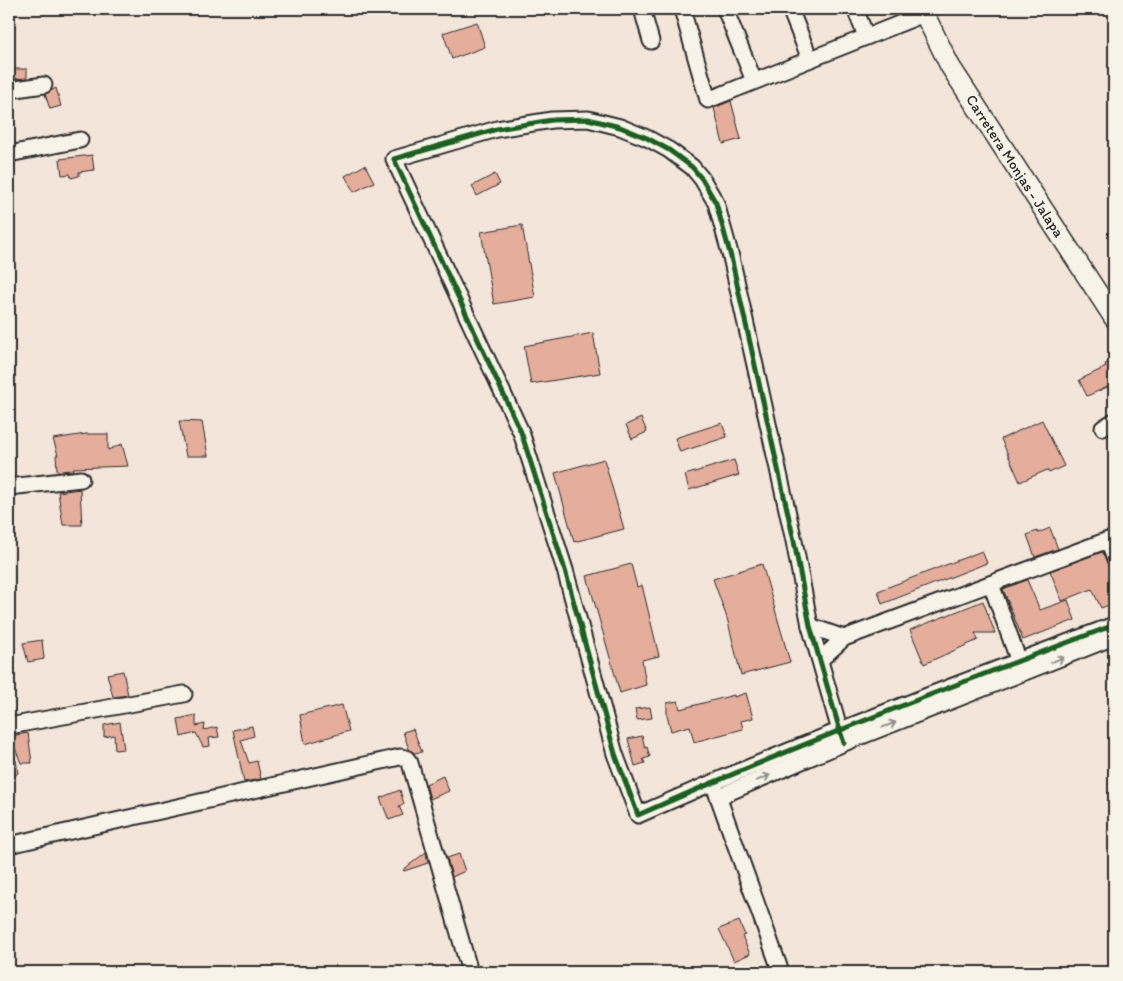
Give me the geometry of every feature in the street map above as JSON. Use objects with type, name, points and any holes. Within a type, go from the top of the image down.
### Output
[{"type":"main road","name":"Carretera Monjas - Jalapa","points":[[923,12],[950,66],[1114,318]]},
{"type":"street","points":[[642,9],[651,41]]},
{"type":"street","points":[[682,9],[708,100],[923,12]]},
{"type":"street","points":[[725,9],[752,76]]},
{"type":"street","points":[[790,9],[808,54]]},
{"type":"street","points":[[855,9],[864,31]]},
{"type":"street","points":[[9,90],[44,85]]},
{"type":"street","points":[[842,737],[810,626],[794,541],[730,256],[716,203],[702,179],[692,167],[669,150],[647,138],[620,127],[588,120],[552,120],[497,129],[394,159],[521,432],[565,570],[615,754],[638,815],[712,782],[842,737],[1021,667],[1114,625]]},
{"type":"street","points":[[9,154],[80,140]]},
{"type":"street","points":[[9,488],[80,479]]},
{"type":"street","points":[[820,660],[844,638],[1108,540],[1114,557]]},
{"type":"street","points":[[991,584],[1021,667]]},
{"type":"street","points":[[810,626],[844,638]]},
{"type":"street","points":[[1021,667],[1114,637]]},
{"type":"street","points":[[9,726],[184,694]]},
{"type":"street","points":[[718,797],[842,737]]},
{"type":"street","points":[[9,845],[400,757],[406,758],[410,763],[468,966]]},
{"type":"street","points":[[712,782],[781,972]]},
{"type":"building","points":[[477,22],[485,47],[452,59],[443,33]]},
{"type":"building","points":[[12,69],[27,69],[27,78],[12,79]]},
{"type":"building","points":[[56,88],[61,106],[50,109],[45,94]]},
{"type":"building","points":[[731,101],[741,139],[723,144],[714,108]]},
{"type":"building","points":[[92,155],[94,170],[79,172],[79,176],[71,178],[70,174],[62,175],[60,159]]},
{"type":"building","points":[[365,165],[374,182],[354,192],[345,176]]},
{"type":"building","points":[[495,174],[500,184],[477,196],[472,186]]},
{"type":"building","points":[[522,225],[535,297],[494,304],[481,232]]},
{"type":"building","points":[[593,333],[600,373],[531,384],[524,346]]},
{"type":"building","points":[[1114,360],[1114,385],[1112,380],[1110,381],[1112,385],[1087,396],[1079,380],[1106,367],[1105,364]]},
{"type":"building","points":[[641,418],[647,432],[632,439],[626,425]]},
{"type":"building","points":[[1042,420],[1064,466],[1049,473],[1047,470],[1020,482],[1001,439]]},
{"type":"building","points":[[179,421],[202,422],[208,456],[186,456]]},
{"type":"building","points":[[722,423],[727,437],[680,452],[675,438]]},
{"type":"building","points":[[86,434],[108,434],[108,450],[122,444],[128,466],[73,468],[74,470],[57,471],[56,455],[58,455],[53,439]]},
{"type":"building","points":[[604,459],[624,529],[574,542],[555,473]]},
{"type":"building","points":[[734,460],[739,475],[689,490],[685,475]]},
{"type":"building","points":[[80,489],[82,525],[63,525],[58,492]]},
{"type":"building","points":[[1050,528],[1058,549],[1035,557],[1027,535]]},
{"type":"building","points":[[982,551],[987,563],[882,604],[878,591]]},
{"type":"building","points":[[1102,552],[1114,578],[1114,603],[1101,608],[1092,589],[1062,601],[1050,571]]},
{"type":"building","points":[[631,564],[637,587],[642,585],[659,656],[642,660],[646,685],[620,693],[587,576]]},
{"type":"building","points":[[762,564],[790,662],[741,675],[727,618],[713,579]]},
{"type":"building","points":[[1027,580],[1040,610],[1068,600],[1075,620],[1023,640],[1003,589]]},
{"type":"building","points":[[983,601],[995,633],[975,633],[978,640],[924,664],[910,630]]},
{"type":"building","points":[[42,640],[44,659],[28,662],[23,643]]},
{"type":"building","points":[[123,671],[128,695],[113,697],[107,674]]},
{"type":"building","points":[[746,693],[753,718],[741,721],[743,729],[694,742],[690,726],[671,731],[667,715],[667,703],[678,701],[680,709]]},
{"type":"building","points":[[342,705],[349,731],[305,744],[300,715]]},
{"type":"building","points":[[650,707],[652,718],[637,720],[635,709]]},
{"type":"building","points":[[196,715],[196,726],[205,724],[204,730],[217,727],[219,737],[209,738],[210,746],[203,747],[196,733],[181,737],[178,719]]},
{"type":"building","points":[[120,722],[124,749],[115,750],[114,735],[104,737],[104,725]]},
{"type":"building","points":[[252,726],[254,736],[241,740],[249,763],[257,761],[261,779],[244,782],[233,730]]},
{"type":"building","points":[[413,729],[422,752],[414,753],[409,749],[403,732]]},
{"type":"building","points":[[28,733],[32,763],[21,763],[10,736]]},
{"type":"building","points":[[642,736],[650,757],[643,759],[645,763],[635,766],[628,739]]},
{"type":"building","points":[[16,760],[18,773],[9,781],[9,761]]},
{"type":"building","points":[[443,776],[449,791],[430,799],[426,784]]},
{"type":"building","points":[[400,790],[404,804],[399,806],[403,815],[389,820],[380,798]]},
{"type":"building","points":[[426,852],[428,863],[403,870]]},
{"type":"building","points":[[459,854],[465,871],[452,877],[447,858]]},
{"type":"building","points":[[739,921],[745,935],[742,936],[750,954],[734,961],[719,929]]},
{"type":"cycle path","points":[[844,743],[840,731],[810,626],[794,541],[731,257],[716,203],[702,179],[692,167],[669,150],[647,138],[620,127],[588,119],[552,120],[497,129],[394,159],[521,432],[565,570],[615,754],[638,815],[815,740],[874,717],[934,693],[1114,625]]}]
